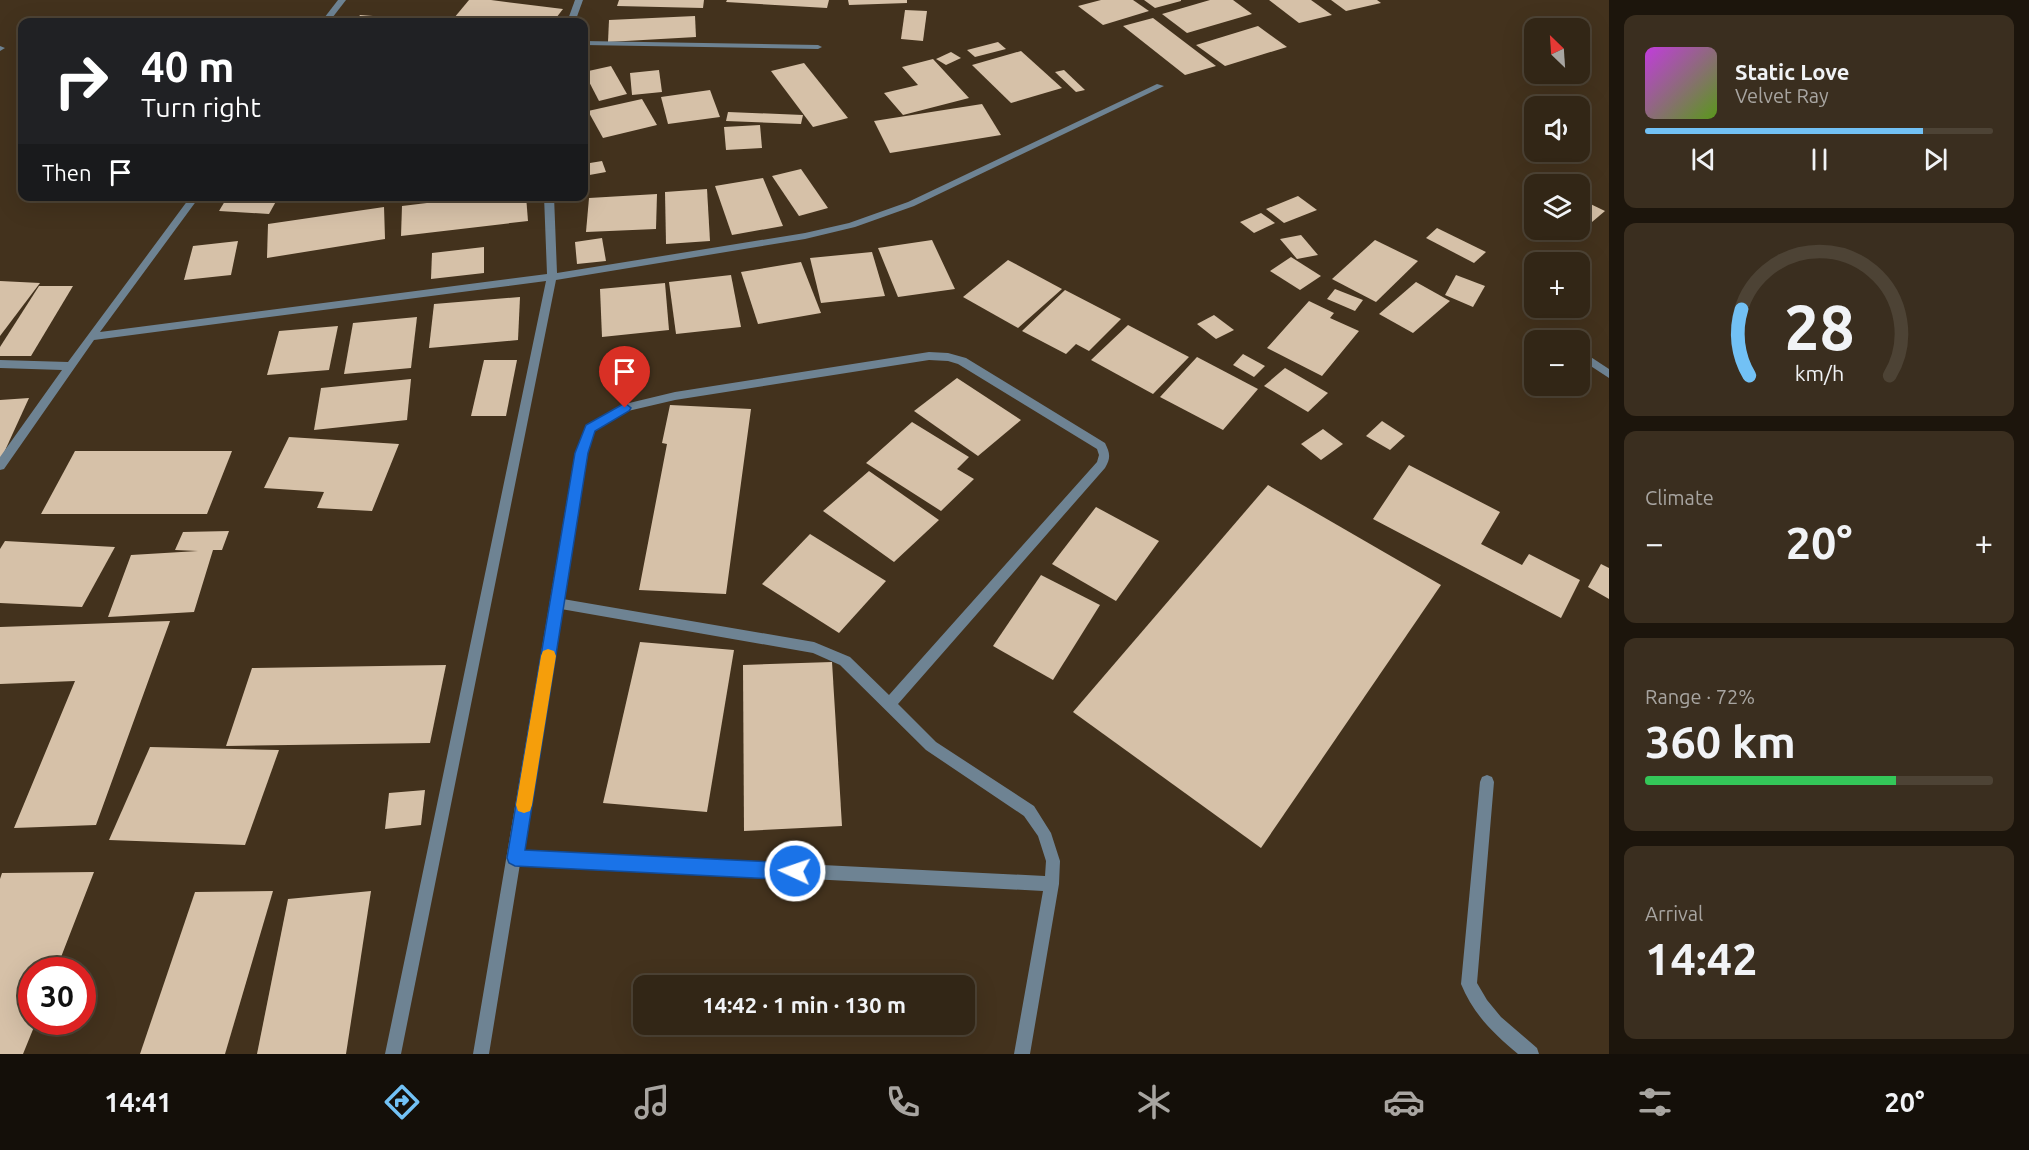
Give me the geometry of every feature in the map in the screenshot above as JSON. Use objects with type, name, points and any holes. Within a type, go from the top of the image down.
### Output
[{"type":"street","points":[[329,18],[342,0]]},
{"type":"street","points":[[572,18],[579,0]]},
{"type":"street","points":[[588,44],[818,47]]},
{"type":"street","points":[[91,337],[552,277],[805,236],[852,225],[911,204],[1160,86]]},
{"type":"street","points":[[0,466],[91,337],[192,201]]},
{"type":"street","points":[[393,1054],[552,277],[549,201]]},
{"type":"street","points":[[481,1054],[581,453],[590,428],[625,408],[675,396],[929,356],[948,357],[962,361],[1101,446],[1105,453],[1105,460],[889,704]]},
{"type":"street","points":[[1590,361],[1609,374]]},
{"type":"street","points":[[0,364],[70,366]]},
{"type":"street","points":[[557,603],[814,648],[845,661],[931,746],[1029,811],[1044,833],[1053,861],[1052,884],[1022,1054]]},
{"type":"street","points":[[1487,782],[1469,984],[1475,998],[1491,1020],[1531,1054]]},
{"type":"street","points":[[515,858],[1052,884]]},
{"type":"building","points":[[469,0],[491,0],[563,9],[556,18],[454,18]]},
{"type":"building","points":[[619,0],[704,0],[703,8],[617,6]]},
{"type":"building","points":[[727,0],[829,0],[827,8],[726,2]]},
{"type":"building","points":[[848,0],[907,0],[907,3],[849,5]]},
{"type":"building","points":[[1101,0],[1133,0],[1149,11],[1103,25],[1078,6]]},
{"type":"building","points":[[1144,0],[1181,0],[1181,1],[1155,8]]},
{"type":"building","points":[[1210,0],[1233,0],[1252,14],[1187,33],[1162,14]]},
{"type":"building","points":[[1269,0],[1311,0],[1332,15],[1299,23]]},
{"type":"building","points":[[1331,0],[1377,0],[1381,3],[1346,11]]},
{"type":"building","points":[[905,10],[927,11],[923,41],[901,39]]},
{"type":"building","points":[[360,15],[399,18],[358,18]]},
{"type":"building","points":[[695,16],[696,37],[608,42],[609,20]]},
{"type":"building","points":[[1153,18],[1216,66],[1185,75],[1123,26]]},
{"type":"building","points":[[1258,26],[1287,47],[1225,66],[1196,45]]},
{"type":"building","points":[[998,42],[1006,49],[975,57],[967,50]]},
{"type":"building","points":[[1021,51],[1062,88],[1011,103],[972,65]]},
{"type":"building","points":[[951,52],[961,58],[946,65],[936,59]]},
{"type":"building","points":[[933,59],[969,98],[903,115],[884,93],[918,85],[902,67]]},
{"type":"building","points":[[804,63],[848,118],[813,127],[771,71]]},
{"type":"building","points":[[611,66],[627,94],[599,101],[588,80],[588,71]]},
{"type":"building","points":[[659,70],[662,92],[632,95],[630,73]]},
{"type":"building","points":[[1064,70],[1085,90],[1076,92],[1055,72]]},
{"type":"building","points":[[710,90],[720,117],[668,124],[661,97]]},
{"type":"building","points":[[642,99],[657,125],[603,138],[588,111]]},
{"type":"building","points":[[982,104],[1001,135],[890,153],[874,121]]},
{"type":"building","points":[[728,112],[803,115],[801,124],[726,121]]},
{"type":"building","points":[[760,125],[762,148],[726,150],[724,127]]},
{"type":"building","points":[[602,161],[606,172],[588,175],[588,163]]},
{"type":"building","points":[[801,169],[828,208],[799,216],[772,176]]},
{"type":"building","points":[[763,178],[783,226],[732,235],[715,186]]},
{"type":"building","points":[[707,189],[710,241],[666,244],[665,192]]},
{"type":"building","points":[[657,194],[656,229],[586,232],[589,198]]},
{"type":"building","points":[[1298,196],[1317,210],[1284,223],[1266,209]]},
{"type":"building","points":[[225,201],[276,201],[269,214],[219,211]]},
{"type":"building","points":[[444,201],[526,201],[528,221],[401,236],[402,206]]},
{"type":"building","points":[[1590,204],[1605,211],[1592,222],[1590,221]]},
{"type":"building","points":[[384,207],[385,239],[267,258],[268,224]]},
{"type":"building","points":[[1261,213],[1275,223],[1254,233],[1240,222]]},
{"type":"building","points":[[1437,228],[1486,252],[1474,263],[1426,238]]},
{"type":"building","points":[[1301,235],[1318,255],[1297,259],[1280,239]]},
{"type":"building","points":[[602,238],[606,261],[577,264],[575,242]]},
{"type":"building","points":[[932,240],[955,289],[898,297],[878,248]]},
{"type":"building","points":[[1375,240],[1418,261],[1376,302],[1332,279]]},
{"type":"building","points":[[238,241],[231,275],[184,280],[193,246]]},
{"type":"building","points":[[484,247],[484,273],[431,279],[432,253]]},
{"type":"building","points":[[872,252],[885,296],[821,303],[810,258]]},
{"type":"building","points":[[1291,257],[1321,276],[1300,290],[1270,271]]},
{"type":"building","points":[[1008,260],[1062,289],[1018,328],[963,297]]},
{"type":"building","points":[[801,262],[821,313],[758,324],[741,272]]},
{"type":"building","points":[[731,275],[741,327],[676,334],[669,282]]},
{"type":"building","points":[[1456,275],[1485,286],[1473,307],[1445,295]]},
{"type":"building","points":[[0,281],[40,283],[0,336]]},
{"type":"building","points":[[1416,282],[1450,301],[1413,333],[1379,314]]},
{"type":"building","points":[[665,283],[669,330],[602,337],[600,289]]},
{"type":"building","points":[[39,286],[73,286],[31,356],[0,356],[0,347]]},
{"type":"building","points":[[1335,289],[1363,300],[1355,311],[1327,299]]},
{"type":"building","points":[[1065,290],[1121,319],[1089,351],[1076,344],[1066,354],[1022,331]]},
{"type":"building","points":[[520,297],[518,340],[429,348],[434,304]]},
{"type":"building","points":[[1309,301],[1334,313],[1330,318],[1359,331],[1322,376],[1267,348]]},
{"type":"building","points":[[1214,315],[1234,330],[1216,339],[1197,324]]},
{"type":"building","points":[[417,317],[411,368],[344,374],[353,323]]},
{"type":"building","points":[[1128,325],[1189,357],[1153,394],[1091,360]]},
{"type":"building","points":[[338,326],[329,370],[267,375],[279,331]]},
{"type":"building","points":[[1243,354],[1265,366],[1254,377],[1233,365]]},
{"type":"building","points":[[1197,357],[1258,389],[1223,430],[1160,397]]},
{"type":"building","points":[[484,360],[517,360],[506,416],[471,416]]},
{"type":"building","points":[[1285,368],[1328,393],[1308,412],[1264,386]]},
{"type":"building","points":[[957,378],[1021,420],[978,456],[914,411]]},
{"type":"building","points":[[411,379],[407,420],[314,430],[321,388]]},
{"type":"building","points":[[29,398],[2,457],[0,457],[0,400]]},
{"type":"building","points":[[670,405],[751,409],[726,594],[639,590],[667,444],[662,443]]},
{"type":"building","points":[[1382,421],[1405,436],[1390,450],[1366,436]]},
{"type":"building","points":[[912,422],[969,457],[957,469],[974,479],[941,511],[866,463]]},
{"type":"building","points":[[1323,429],[1343,444],[1321,460],[1301,444]]},
{"type":"building","points":[[289,437],[399,444],[372,511],[317,508],[324,492],[264,488]]},
{"type":"building","points":[[75,451],[232,451],[207,514],[41,514]]},
{"type":"building","points":[[1409,465],[1500,512],[1481,544],[1522,565],[1529,554],[1580,580],[1561,618],[1373,519]]},
{"type":"building","points":[[869,471],[939,520],[894,562],[823,511]]},
{"type":"building","points":[[1268,485],[1441,585],[1261,848],[1073,712]]},
{"type":"building","points":[[1096,507],[1159,541],[1116,601],[1052,564]]},
{"type":"building","points":[[229,531],[222,550],[213,550],[194,612],[108,617],[131,555],[198,551],[175,550],[183,532]]},
{"type":"building","points":[[810,534],[886,581],[839,633],[762,584]]},
{"type":"building","points":[[5,541],[115,547],[82,607],[0,603],[0,549]]},
{"type":"building","points":[[1601,564],[1609,568],[1609,599],[1588,587]]},
{"type":"building","points":[[1041,575],[1100,605],[1053,680],[993,646]]},
{"type":"building","points":[[170,621],[96,825],[14,828],[75,681],[0,684],[0,627]]},
{"type":"building","points":[[640,642],[734,650],[707,812],[603,803]]},
{"type":"building","points":[[832,662],[842,826],[744,831],[743,665]]},
{"type":"building","points":[[446,665],[430,743],[226,746],[252,668]]},
{"type":"building","points":[[150,747],[279,750],[245,845],[109,840]]},
{"type":"building","points":[[425,790],[421,825],[385,829],[389,793]]},
{"type":"building","points":[[94,872],[61,957],[18,957],[18,1035],[31,1035],[23,1054],[0,1054],[0,879],[2,873]]},
{"type":"building","points":[[273,891],[225,1054],[140,1054],[195,892]]},
{"type":"building","points":[[371,891],[346,1054],[257,1054],[288,899]]},
{"type":"slow traffic","points":[[524,805],[548,656]]},
{"type":"route","points":[[625,408],[590,428],[581,453],[515,858],[795,871]]}]
